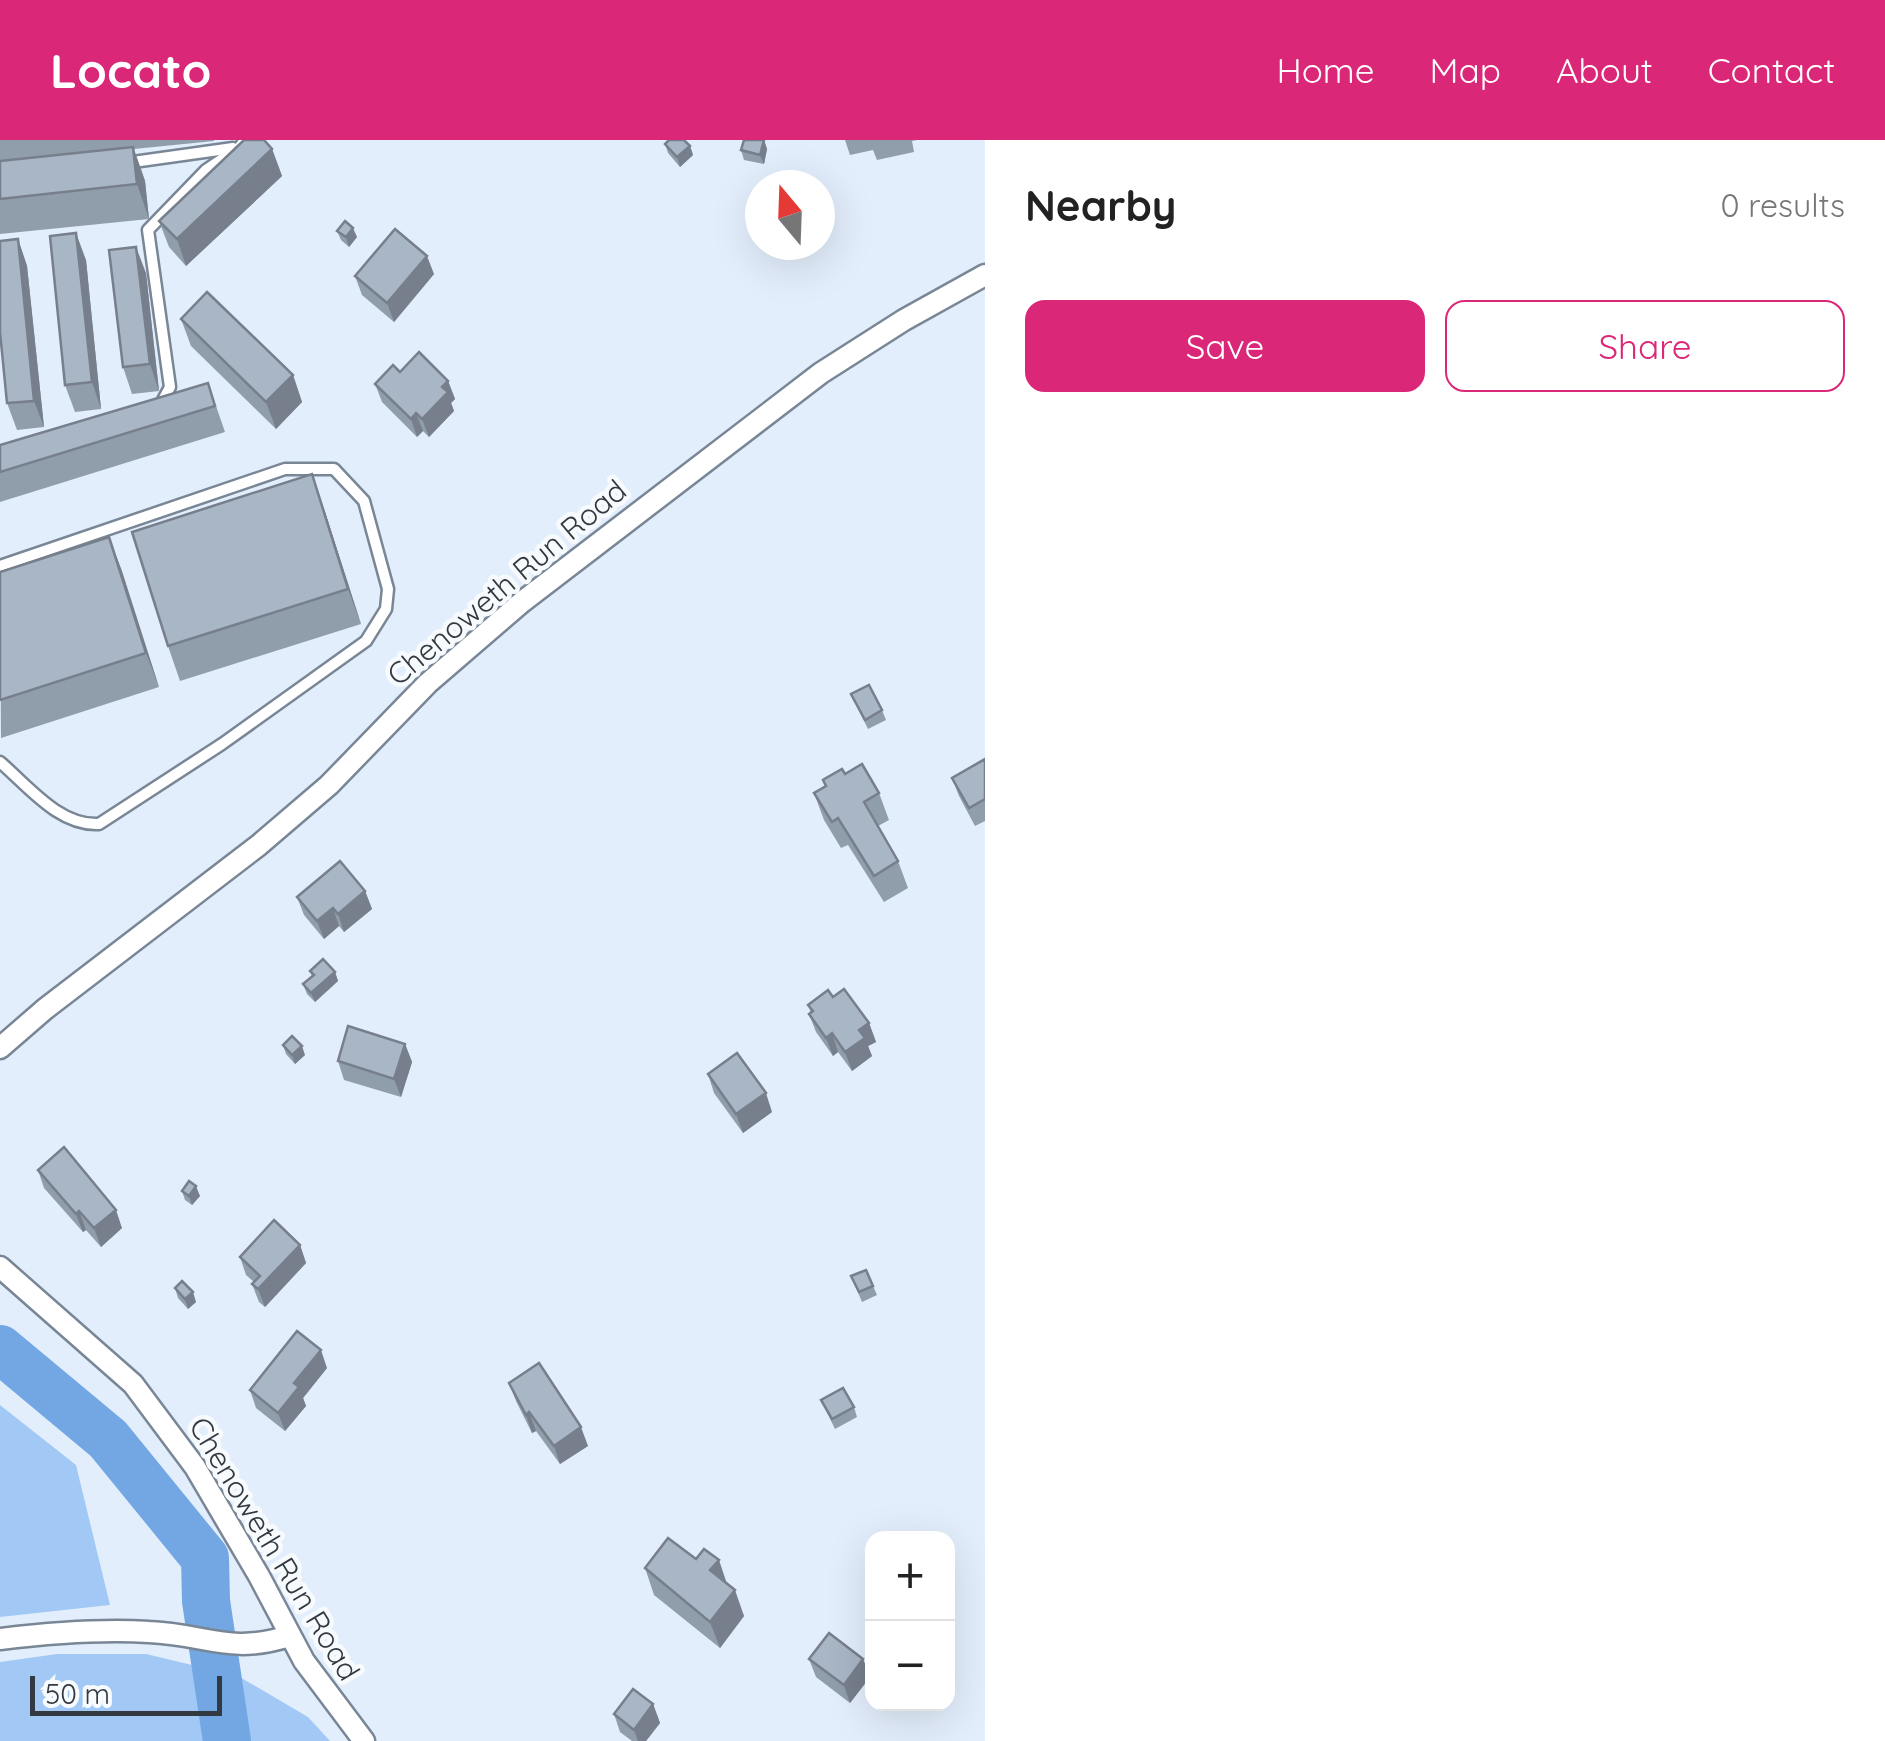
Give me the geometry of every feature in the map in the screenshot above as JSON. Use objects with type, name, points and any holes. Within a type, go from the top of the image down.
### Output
[{"type":"street","name":"Chenoweth Run Road","points":[[0,1048],[259,845],[328,784],[428,684],[522,602],[821,372],[985,276]]},
{"type":"street","name":"Chenoweth Run Road","points":[[0,1267],[133,1384],[194,1467],[328,1699],[364,1741]]},
{"type":"street","points":[[0,1639],[110,1630],[156,1632],[227,1646],[264,1644],[289,1636]]},
{"type":"lane","points":[[117,164],[242,144]]},
{"type":"lane","points":[[146,408],[164,402],[170,387],[148,230],[206,170],[242,144]]},
{"type":"lane","points":[[0,566],[285,469],[319,468],[334,469],[364,501],[388,589],[386,609],[366,641],[222,744],[99,824],[80,825],[58,814],[0,762]]},
{"type":"shaded area","points":[[0,1405],[76,1465],[110,1605],[0,1617]]},
{"type":"shaded area","points":[[57,1654],[146,1654],[238,1676],[308,1717],[330,1741],[0,1741],[0,1662]]},
{"type":"building","points":[[244,140],[264,140],[272,149],[177,239],[159,221]]},
{"type":"building","points":[[669,140],[684,140],[690,146],[677,157],[665,144]]},
{"type":"building","points":[[744,140],[764,140],[760,155],[741,150]]},
{"type":"building","points":[[133,147],[137,184],[0,199],[0,161]]},
{"type":"building","points":[[345,221],[353,228],[346,237],[337,231]]},
{"type":"building","points":[[395,229],[427,256],[387,303],[355,276]]},
{"type":"building","points":[[76,233],[92,382],[65,385],[50,236]]},
{"type":"building","points":[[18,239],[34,401],[7,403],[0,332],[0,241]]},
{"type":"building","points":[[136,247],[150,364],[123,367],[109,250]]},
{"type":"building","points":[[207,292],[293,375],[266,402],[181,319]]},
{"type":"building","points":[[419,352],[448,381],[442,387],[448,392],[422,419],[416,413],[411,419],[375,384],[393,365],[400,372]]},
{"type":"building","points":[[208,383],[215,406],[0,472],[0,445]]},
{"type":"building","points":[[312,474],[348,589],[168,646],[132,532]]},
{"type":"building","points":[[109,537],[146,653],[0,700],[0,572]]},
{"type":"building","points":[[869,685],[882,710],[865,720],[851,694]]},
{"type":"building","points":[[985,759],[985,799],[969,808],[952,778]]},
{"type":"building","points":[[862,764],[879,793],[864,802],[898,861],[874,876],[838,818],[832,822],[814,793],[826,786],[826,778],[842,769],[845,774]]},
{"type":"building","points":[[340,861],[365,891],[338,914],[333,908],[317,921],[297,897]]},
{"type":"building","points":[[323,959],[335,972],[311,993],[303,984]]},
{"type":"building","points":[[844,989],[869,1023],[859,1030],[865,1038],[845,1052],[832,1033],[826,1038],[809,1014],[813,1011],[808,1005],[828,990],[833,997]]},
{"type":"building","points":[[348,1026],[405,1044],[394,1079],[338,1061]]},
{"type":"building","points":[[292,1036],[302,1046],[292,1055],[283,1045]]},
{"type":"building","points":[[737,1053],[766,1093],[736,1114],[708,1074]]},
{"type":"building","points":[[64,1147],[116,1210],[94,1228],[79,1211],[76,1214],[38,1170]]},
{"type":"building","points":[[189,1181],[196,1186],[189,1196],[182,1191]]},
{"type":"building","points":[[274,1220],[300,1245],[258,1289],[252,1284],[260,1276],[240,1257]]},
{"type":"building","points":[[866,1270],[873,1286],[859,1292],[851,1276]]},
{"type":"building","points":[[182,1281],[193,1292],[185,1299],[175,1288]]},
{"type":"building","points":[[297,1331],[321,1350],[294,1383],[299,1387],[278,1413],[250,1390]]},
{"type":"building","points":[[539,1363],[581,1427],[554,1446],[529,1412],[526,1415],[509,1383]]},
{"type":"building","points":[[843,1388],[854,1407],[832,1419],[821,1400]]},
{"type":"building","points":[[668,1538],[696,1559],[704,1549],[719,1560],[710,1570],[735,1590],[710,1622],[645,1568]]},
{"type":"building","points":[[829,1633],[863,1659],[844,1685],[809,1659]]},
{"type":"building","points":[[633,1689],[653,1704],[634,1730],[614,1714]]},
{"type":"waterway","points":[[0,1349],[108,1439],[205,1558],[206,1601],[227,1741]]}]
